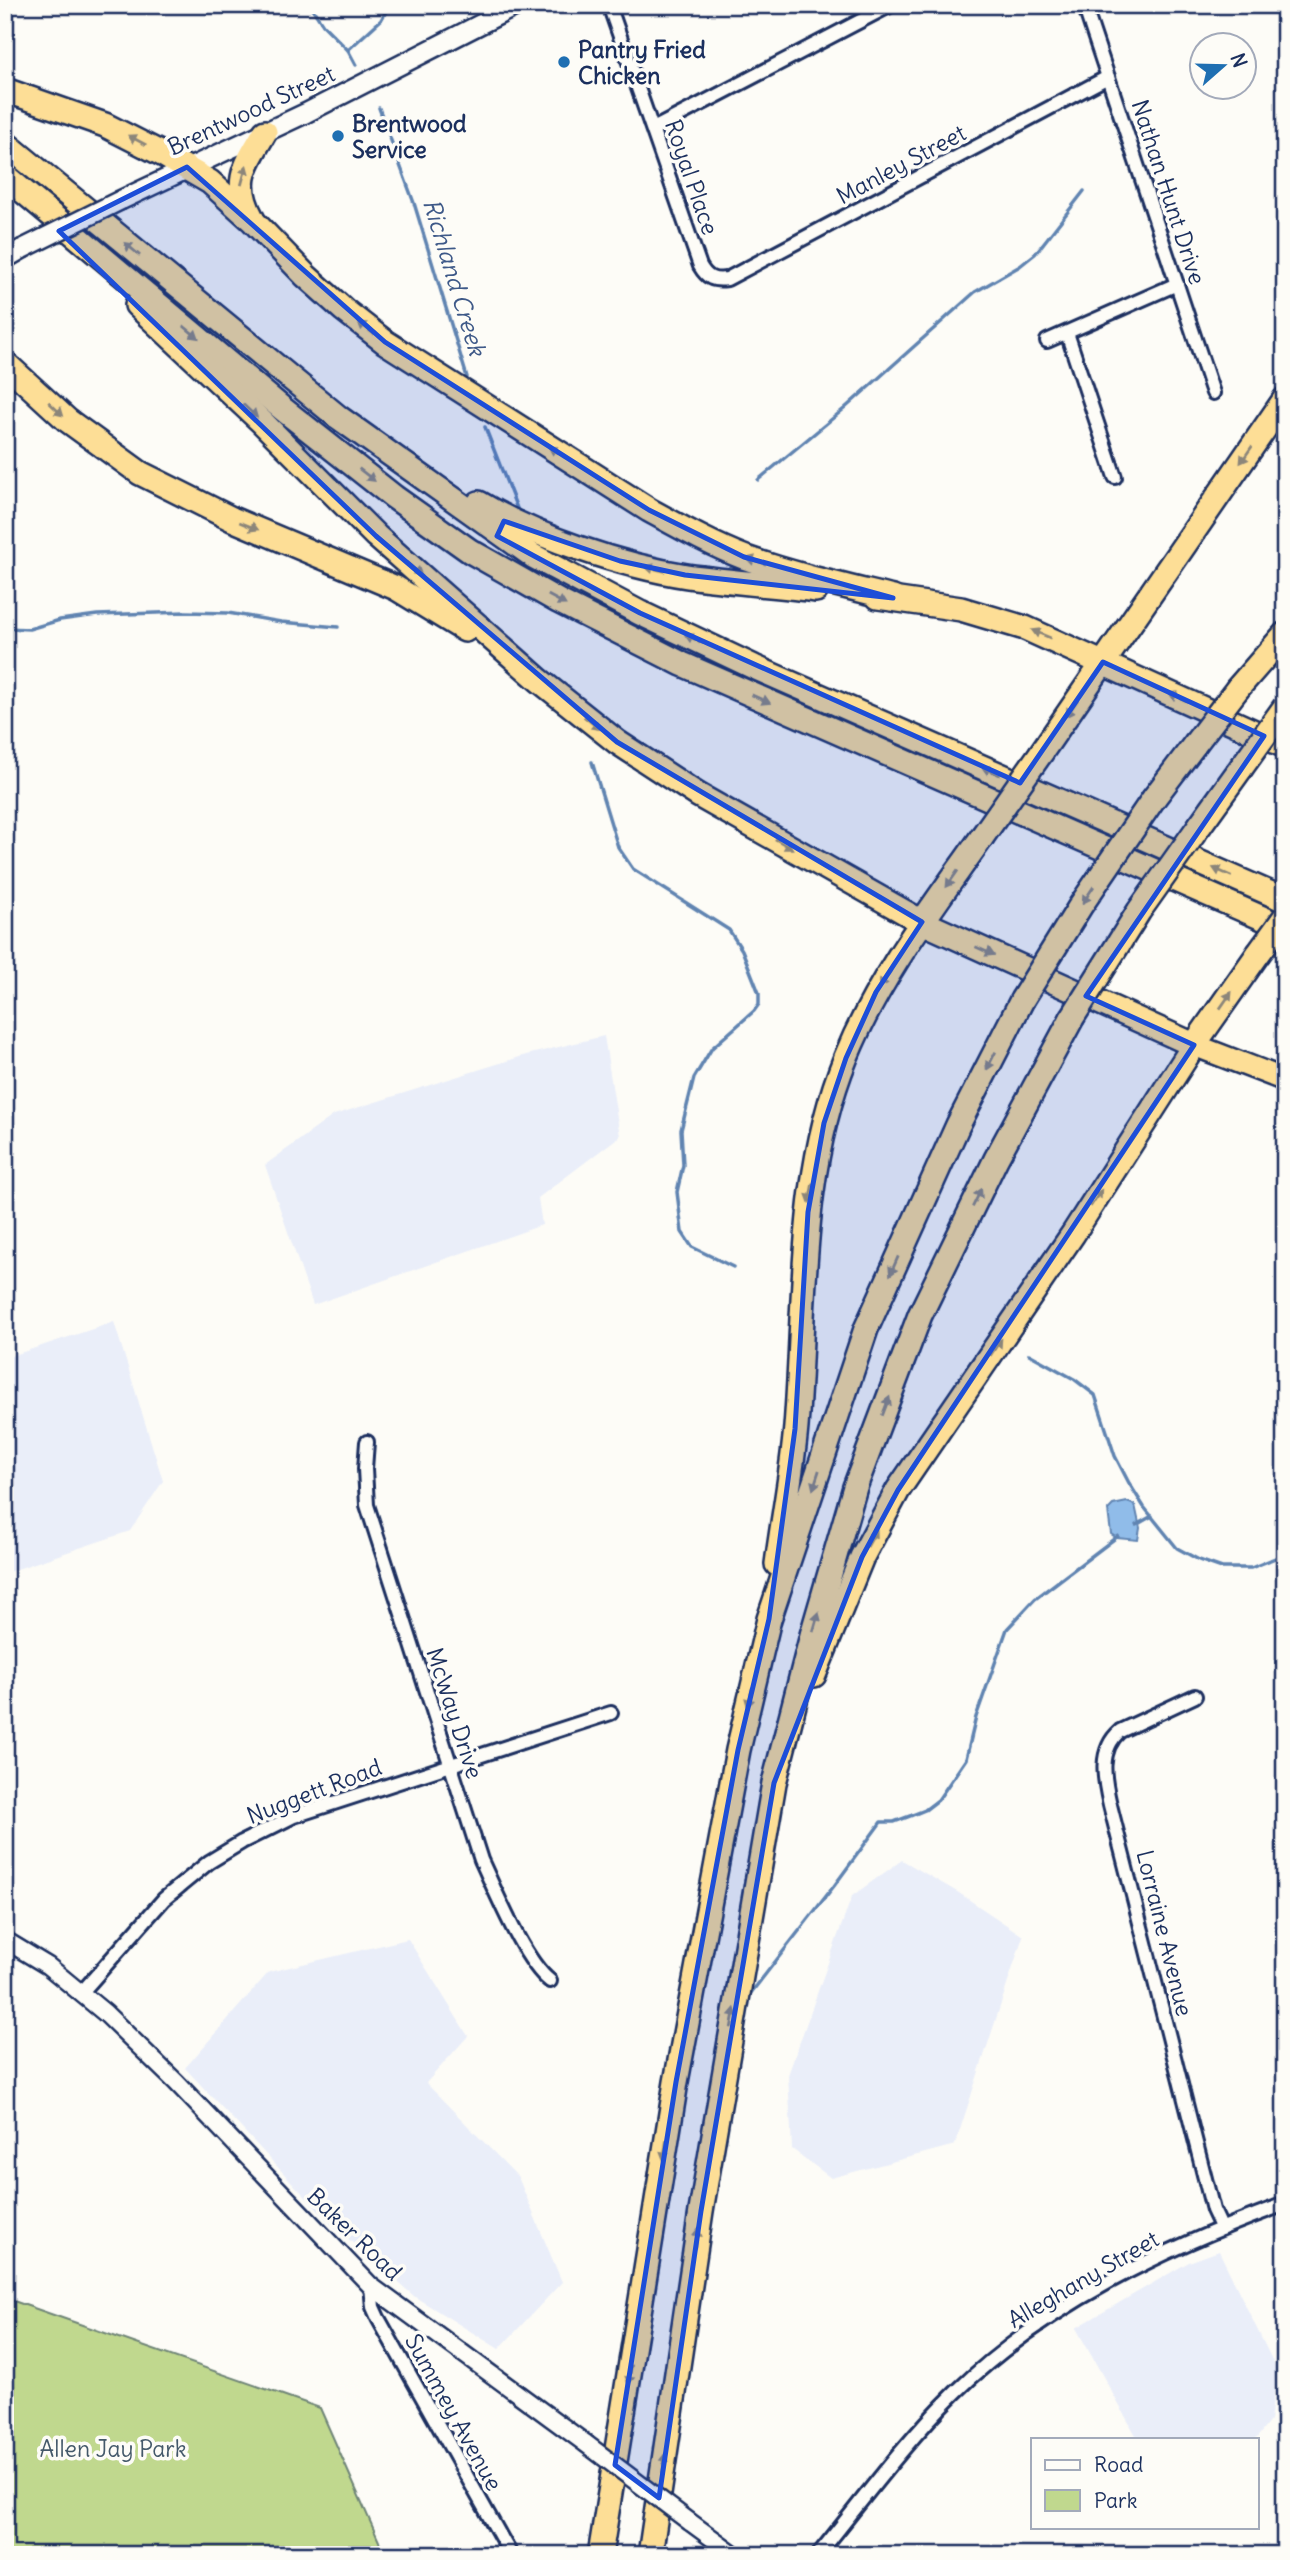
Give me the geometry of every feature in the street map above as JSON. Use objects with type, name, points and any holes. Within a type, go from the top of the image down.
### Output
[{"type":"highway","points":[[5,90],[105,125],[187,167],[210,182],[253,221],[306,276],[385,342],[649,510],[744,557],[892,598]]},
{"type":"highway","points":[[253,221],[244,204],[241,180],[245,167],[265,132]]},
{"type":"highway","points":[[5,142],[245,342],[376,446],[533,556],[640,613],[767,673],[1285,900]]},
{"type":"highway","points":[[5,176],[350,462],[481,557],[558,601],[682,664],[1285,928]]},
{"type":"highway","points":[[44,210],[64,238],[262,422],[376,536],[539,680],[617,742],[698,795],[922,922],[1194,1045],[1285,1080]]},
{"type":"highway","points":[[5,363],[67,419],[140,473],[232,519],[396,587],[539,680]]},
{"type":"highway","points":[[769,1619],[796,1429],[808,1212],[824,1123],[846,1058],[876,992],[922,922],[1285,399]]},
{"type":"highway","points":[[376,446],[411,460],[496,513],[620,561],[685,575],[892,598],[961,609],[991,617],[1025,628],[1103,662],[1285,746]]},
{"type":"highway","points":[[600,2555],[676,2082],[737,1750],[769,1619],[866,1329],[958,1125],[1023,1000],[1081,905],[1154,798],[1238,688],[1285,634]]},
{"type":"highway","points":[[650,2555],[701,2211],[774,1783],[812,1635],[855,1486],[920,1315],[996,1158],[1072,1018],[1139,911],[1285,707]]},
{"type":"highway","points":[[774,1783],[862,1557],[898,1490],[1073,1234],[1194,1045],[1285,917]]},
{"type":"main road","name":"Brentwood Street","points":[[5,259],[517,5]]},
{"type":"street","name":"Royal Place","points":[[609,5],[700,266],[706,277],[712,279]]},
{"type":"street","points":[[653,129],[891,5]]},
{"type":"street","name":"Nathan Hunt Drive","points":[[1084,5],[1213,393]]},
{"type":"street","name":"Manley Street","points":[[712,279],[727,279],[1108,77]]},
{"type":"street","points":[[1047,341],[1177,284]]},
{"type":"street","points":[[1067,333],[1115,477]]},
{"type":"street","name":"McWay Drive","points":[[367,1442],[367,1505],[481,1860],[539,1972],[550,1981]]},
{"type":"street","name":"Lorraine Avenue","points":[[1195,1696],[1120,1731],[1113,1737],[1104,1758],[1104,1767],[1110,1805],[1213,2210],[1221,2227]]},
{"type":"street","name":"Nuggett Road","points":[[82,1992],[164,1899],[209,1862],[242,1842],[294,1816],[611,1713]]},
{"type":"street","name":"Baker Road","points":[[5,1940],[48,1966],[82,1992],[176,2082],[371,2286],[735,2555]]},
{"type":"street","name":"Alleghany Street","points":[[818,2555],[930,2418],[986,2365],[1045,2320],[1136,2268],[1221,2227],[1285,2204]]},
{"type":"street","name":"Summey Avenue","points":[[371,2286],[373,2307],[378,2318],[510,2555]]},
{"type":"highlighted area","points":[[187,167],[385,342],[649,510],[744,557],[893,598],[685,575],[620,561],[504,521],[497,536],[640,613],[1020,783],[1103,662],[1264,736],[1086,996],[1194,1045],[898,1490],[862,1557],[774,1783],[701,2211],[659,2498],[615,2465],[676,2082],[738,1750],[769,1619],[795,1429],[808,1212],[824,1123],[846,1058],[876,992],[922,922],[617,742],[376,536],[59,231]]},
{"type":"shaded area","points":[[604,1036],[620,1136],[538,1198],[542,1225],[313,1305],[265,1165],[334,1115],[526,1055]]},
{"type":"shaded area","points":[[114,1322],[163,1481],[130,1531],[5,1573],[5,1358]]},
{"type":"shaded area","points":[[902,1860],[959,1893],[1023,1936],[955,2145],[831,2178],[792,2149],[788,2075],[852,1896]]},
{"type":"shaded area","points":[[408,1939],[468,2036],[426,2083],[518,2177],[562,2282],[499,2349],[415,2297],[331,2224],[185,2068],[269,1972]]},
{"type":"shaded area","points":[[1219,2251],[1277,2370],[1270,2421],[1257,2438],[1137,2438],[1076,2328],[1189,2262]]},
{"type":"green space","name":"Allen Jay Park","points":[[5,2298],[320,2408],[385,2555],[5,2555]]},
{"type":"water","points":[[1127,1502],[1135,1505],[1140,1528],[1138,1540],[1117,1538],[1111,1534],[1108,1510],[1113,1505]]},
{"type":"waterway","name":"Richland Creek","points":[[310,5],[323,25],[348,50],[356,65]]},
{"type":"waterway","points":[[348,50],[381,20],[390,5]]},
{"type":"waterway","name":"Richland Creek","points":[[379,108],[414,203],[467,377]]},
{"type":"waterway","points":[[758,480],[844,409],[975,292],[1020,266],[1035,254],[1084,191]]},
{"type":"waterway","name":"Richland Creek","points":[[485,427],[518,511]]},
{"type":"waterway","points":[[5,628],[29,629],[60,620],[97,615],[186,612],[228,613],[281,622],[338,627]]},
{"type":"waterway","name":"Richland Creek","points":[[592,762],[618,847],[633,869],[729,930],[742,950],[759,993],[759,1004],[754,1011],[712,1048],[694,1078],[681,1130],[683,1165],[677,1192],[682,1232],[692,1247],[733,1267]]},
{"type":"waterway","name":"Richland Creek","points":[[1029,1354],[1074,1379],[1095,1395],[1115,1456],[1129,1483],[1144,1507],[1177,1548],[1222,1568],[1251,1568],[1285,1554]]},
{"type":"waterway","points":[[1136,1525],[1152,1516]]},
{"type":"waterway","points":[[747,1998],[881,1822],[894,1822],[910,1816],[925,1810],[938,1800],[966,1759],[976,1717],[1007,1629],[1035,1599],[1118,1536]]},
{"type":"place","name":"Pantry Fried Chicken","points":[[564,62]]},
{"type":"place","name":"Brentwood Service","points":[[338,136]]}]
